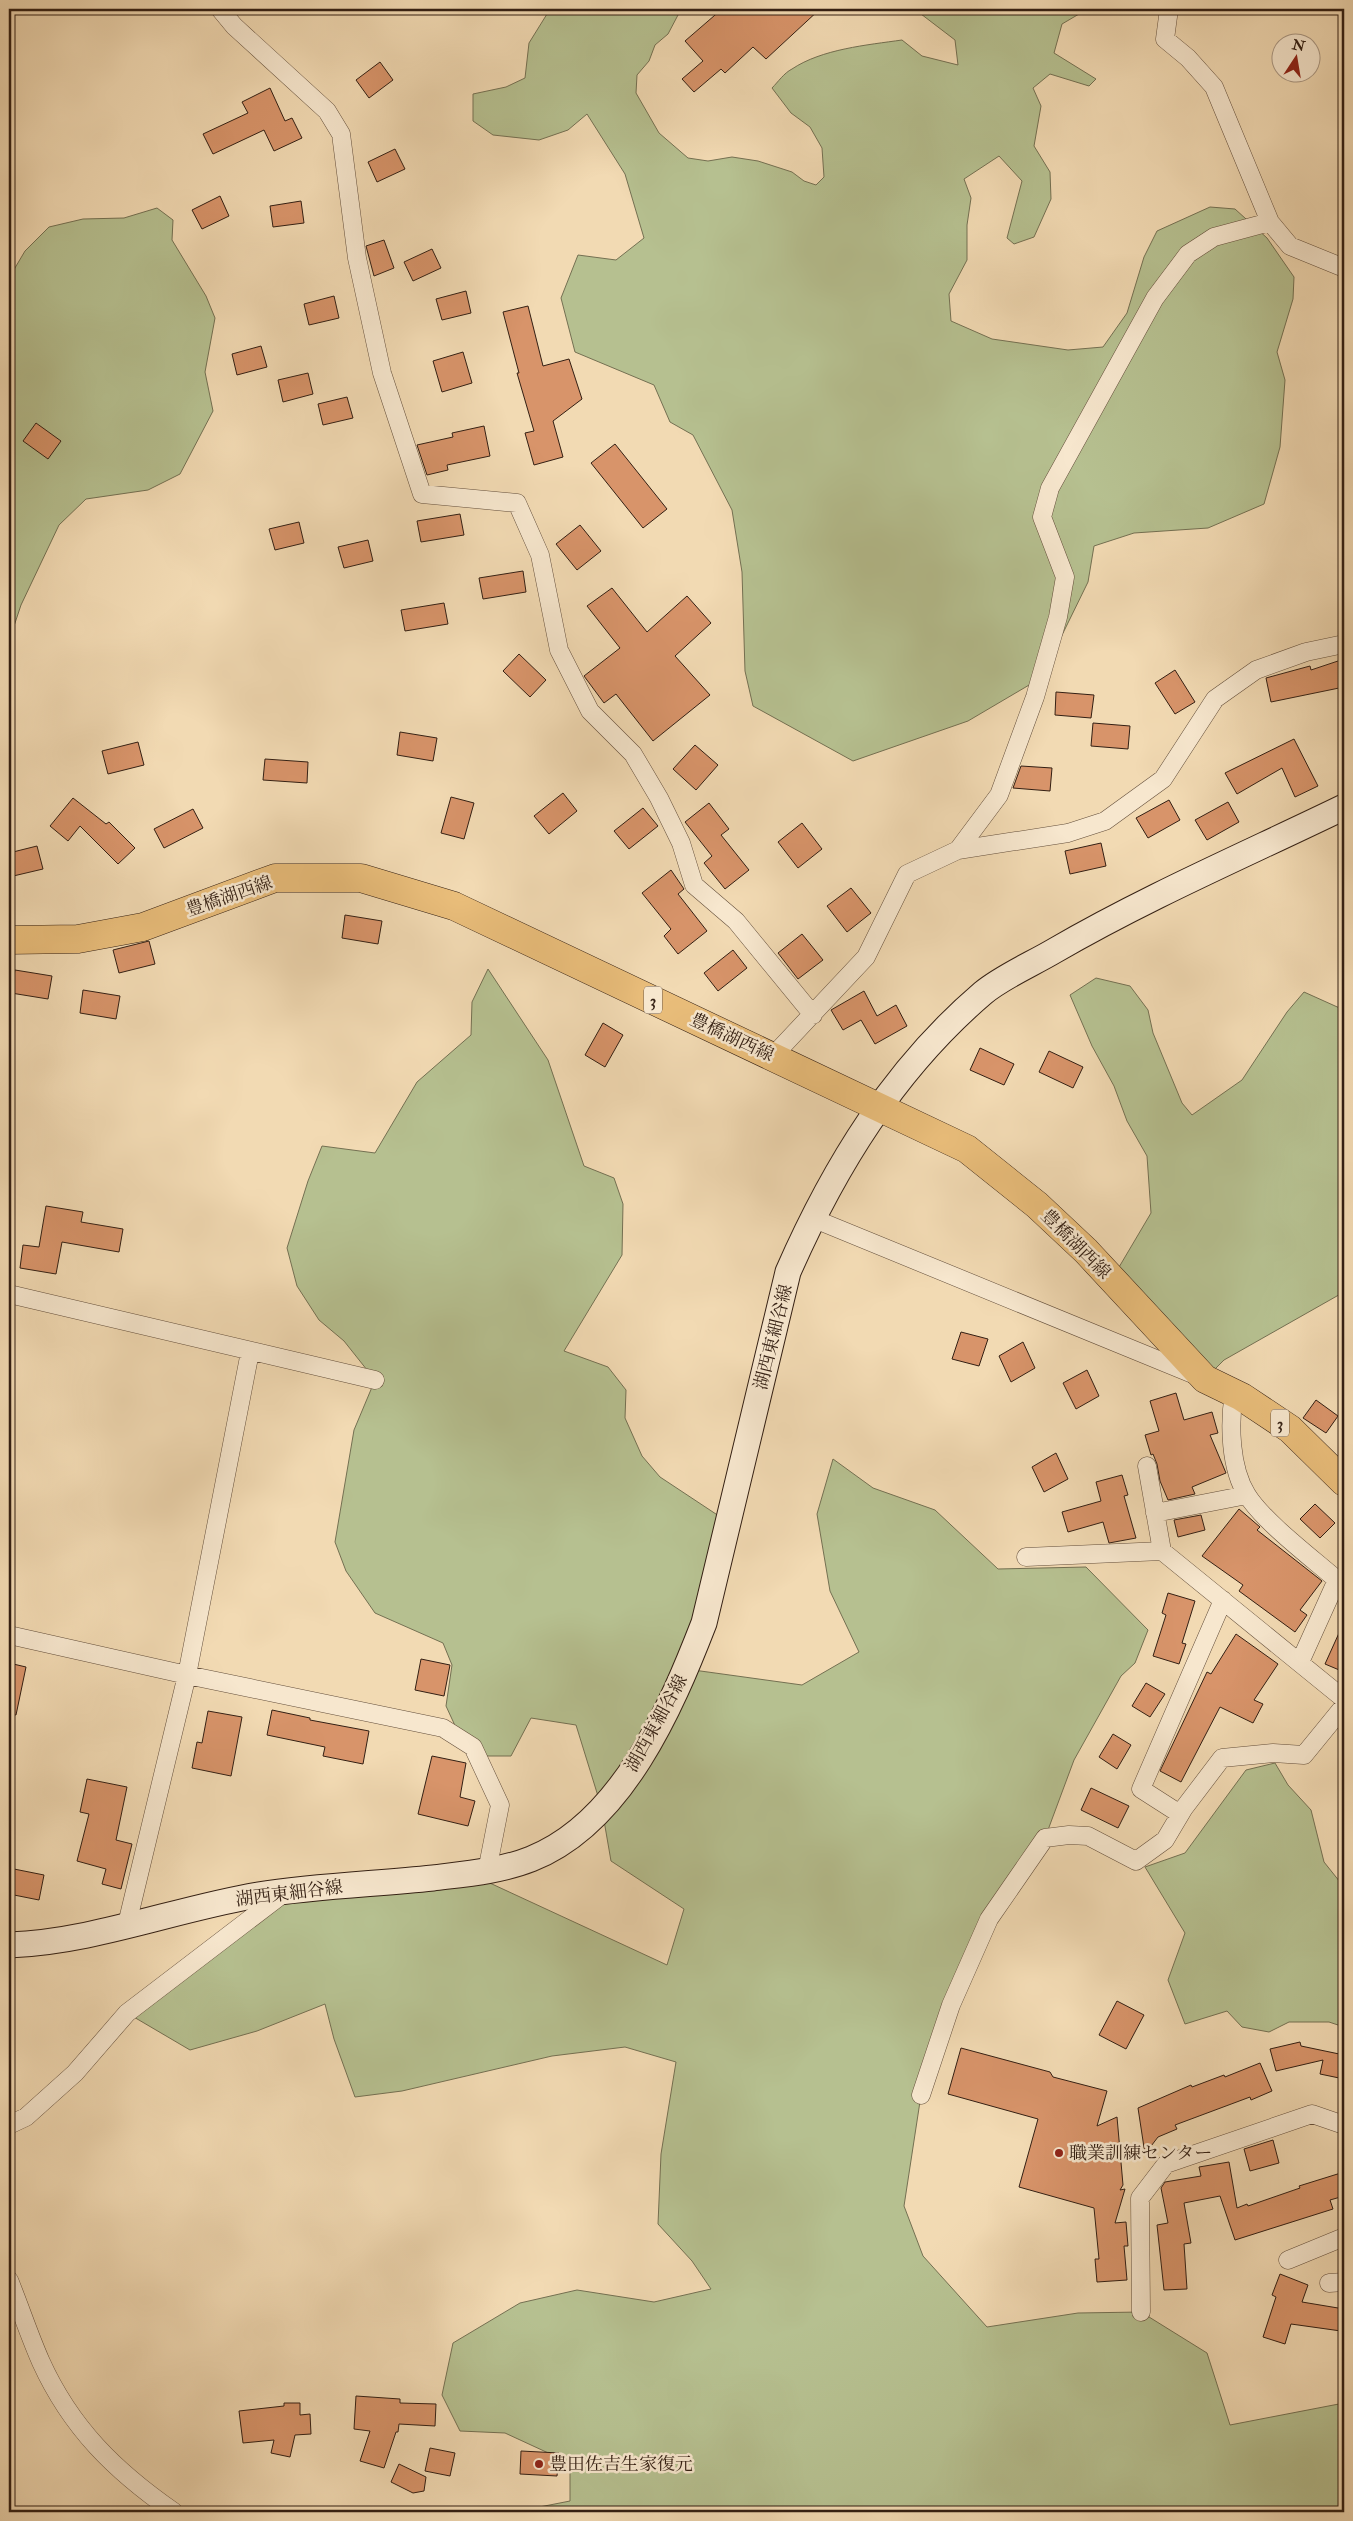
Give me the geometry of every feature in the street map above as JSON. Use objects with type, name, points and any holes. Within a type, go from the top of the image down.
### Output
[{"type":"main road","name":"湖西東細谷線","points":[[9,1945],[75,1938],[214,1902],[286,1891],[487,1871],[530,1860],[552,1850],[580,1831],[602,1809],[643,1754],[686,1669],[704,1623],[788,1272],[812,1218],[878,1106],[923,1051],[984,992],[1088,932],[1344,807]]},
{"type":"main road","name":"豊橋湖西線","points":[[9,940],[78,939],[143,927],[275,878],[361,878],[454,906],[967,1149],[1037,1205],[1086,1251],[1205,1379],[1234,1393],[1290,1429],[1342,1475]]},
{"type":"street","points":[[220,9],[234,26],[327,111],[341,134],[357,258],[382,373],[422,494],[517,503],[540,555],[559,650],[590,711],[638,761],[660,798],[681,843],[694,885],[736,921],[813,1015]]},
{"type":"street","points":[[1169,9],[1164,40],[1188,58],[1214,87],[1270,222],[1290,246],[1344,268]]},
{"type":"street","points":[[958,850],[999,795],[1035,697],[1058,617],[1065,577],[1042,517],[1050,488],[1155,298],[1188,254],[1214,237],[1270,222]]},
{"type":"street","points":[[773,1056],[866,957],[907,874],[958,850],[1068,833],[1105,822],[1163,779],[1215,699],[1256,670],[1306,652],[1344,644]]},
{"type":"street","points":[[812,1218],[1205,1379]]},
{"type":"street","points":[[9,1294],[375,1380]]},
{"type":"street","points":[[127,1924],[186,1675],[250,1352]]},
{"type":"street","points":[[1234,1393],[1231,1411],[1232,1439],[1235,1460],[1247,1495],[1273,1524],[1336,1580],[1300,1662]]},
{"type":"street","points":[[1147,1466],[1162,1551],[1344,1698]]},
{"type":"street","points":[[1155,1513],[1247,1495]]},
{"type":"street","points":[[1026,1557],[1162,1551]]},
{"type":"street","points":[[1180,1814],[1141,1789],[1223,1600]]},
{"type":"street","points":[[9,1635],[186,1675],[443,1728],[474,1747],[500,1805],[487,1871]]},
{"type":"street","points":[[921,2095],[952,2005],[989,1919],[1045,1838],[1069,1834],[1088,1836],[1136,1861],[1165,1840],[1180,1814],[1222,1758],[1273,1753],[1304,1756],[1344,1706]]},
{"type":"street","points":[[9,2125],[26,2117],[75,2073],[127,2013],[286,1891]]},
{"type":"street","points":[[1141,2312],[1140,2198],[1166,2164],[1312,2114],[1344,2125]]},
{"type":"street","points":[[1288,2260],[1344,2237]]},
{"type":"street","points":[[9,2280],[41,2362],[62,2402],[94,2446],[148,2494],[174,2512]]},
{"type":"green space","points":[[547,9],[677,9],[678,15],[668,34],[655,45],[649,61],[637,75],[636,93],[659,133],[688,158],[708,161],[732,157],[758,161],[792,172],[804,181],[816,185],[824,177],[822,148],[810,127],[791,113],[772,88],[789,71],[804,62],[831,52],[902,40],[922,56],[958,65],[955,40],[921,14],[919,9],[1081,9],[1079,14],[1062,24],[1054,53],[1096,79],[1089,86],[1050,74],[1033,88],[1041,106],[1034,146],[1050,172],[1051,199],[1034,237],[1014,244],[1007,238],[1022,181],[999,156],[964,179],[971,198],[967,225],[967,260],[949,294],[951,321],[992,339],[1068,350],[1103,347],[1127,313],[1144,257],[1157,231],[1210,207],[1235,209],[1267,238],[1294,277],[1293,299],[1277,352],[1285,380],[1280,447],[1264,504],[1208,528],[1134,533],[1094,546],[1088,582],[1041,678],[968,721],[853,761],[753,706],[745,671],[742,572],[732,510],[693,435],[670,422],[654,385],[575,352],[561,298],[578,255],[616,260],[644,238],[625,174],[587,114],[568,130],[539,140],[493,135],[473,121],[473,94],[506,87],[525,78],[529,43],[547,14]]},
{"type":"green space","points":[[157,208],[173,220],[172,240],[206,296],[215,318],[205,372],[213,411],[180,474],[148,490],[86,499],[59,525],[21,605],[9,641],[9,278],[25,251],[49,227],[83,219],[124,218]]},
{"type":"green space","points":[[488,969],[548,1060],[584,1166],[614,1178],[623,1204],[622,1255],[564,1351],[608,1367],[626,1390],[625,1418],[642,1456],[660,1477],[728,1522],[686,1669],[802,1685],[859,1652],[830,1591],[817,1514],[833,1459],[873,1488],[935,1510],[998,1569],[1086,1567],[1148,1630],[1135,1663],[1121,1676],[1074,1760],[1045,1838],[1013,1883],[921,2095],[904,2206],[923,2256],[987,2327],[1078,2313],[1141,2312],[1207,2353],[1230,2425],[1344,2403],[1344,2512],[514,2512],[570,2501],[570,2463],[505,2433],[460,2431],[442,2395],[453,2343],[520,2303],[577,2290],[654,2302],[711,2289],[692,2261],[658,2224],[661,2154],[676,2062],[625,2047],[552,2056],[402,2091],[355,2097],[334,2039],[325,2004],[257,2031],[190,2050],[127,2013],[286,1891],[466,1872],[667,1965],[684,1909],[611,1861],[602,1809],[576,1725],[531,1718],[511,1756],[469,1756],[446,1706],[452,1665],[443,1643],[375,1613],[346,1571],[335,1542],[354,1430],[375,1380],[344,1341],[319,1320],[297,1286],[287,1248],[308,1181],[322,1146],[375,1153],[417,1082],[471,1035],[472,1002]]},
{"type":"green space","points":[[1096,978],[1130,986],[1148,1010],[1153,1033],[1182,1103],[1192,1115],[1242,1080],[1287,1012],[1304,992],[1344,1010],[1344,1292],[1224,1360],[1205,1379],[1112,1279],[1151,1213],[1147,1156],[1127,1121],[1114,1086],[1092,1046],[1070,995]]},
{"type":"green space","points":[[1275,1763],[1288,1785],[1311,1810],[1324,1862],[1344,1887],[1344,2027],[1329,2022],[1289,2022],[1269,2032],[1242,2027],[1227,2011],[1185,2024],[1168,1980],[1185,1933],[1145,1867],[1185,1853],[1246,1770]]},
{"type":"building","points":[[722,9],[820,9],[766,59],[753,47],[725,73],[721,69],[694,92],[682,79],[703,61],[685,41]]},
{"type":"building","points":[[380,62],[393,80],[369,98],[356,80]]},
{"type":"building","points":[[270,88],[285,121],[292,118],[302,138],[274,151],[264,130],[213,154],[203,134],[248,113],[242,102]]},
{"type":"building","points":[[395,149],[405,169],[377,182],[368,162]]},
{"type":"building","points":[[220,196],[229,216],[202,229],[192,210]]},
{"type":"building","points":[[301,201],[304,223],[273,227],[270,206]]},
{"type":"building","points":[[384,240],[394,268],[374,276],[366,246]]},
{"type":"building","points":[[432,249],[441,268],[413,281],[404,262]]},
{"type":"building","points":[[466,291],[471,313],[442,320],[436,299]]},
{"type":"building","points":[[334,296],[339,318],[309,325],[304,304]]},
{"type":"building","points":[[528,306],[543,366],[569,359],[582,399],[553,421],[563,457],[534,465],[525,433],[534,431],[517,373],[519,373],[503,312]]},
{"type":"building","points":[[261,346],[267,367],[237,375],[232,354]]},
{"type":"building","points":[[463,352],[472,383],[442,392],[433,361]]},
{"type":"building","points":[[308,373],[313,394],[283,402],[278,380]]},
{"type":"building","points":[[347,397],[353,418],[323,425],[318,404]]},
{"type":"building","points":[[36,423],[61,441],[48,459],[23,441]]},
{"type":"building","points":[[484,426],[490,456],[447,465],[448,470],[427,475],[417,445],[453,437],[452,433]]},
{"type":"building","points":[[615,444],[667,509],[643,528],[591,463]]},
{"type":"building","points":[[460,514],[464,535],[421,542],[417,521]]},
{"type":"building","points":[[299,522],[304,543],[275,550],[269,529]]},
{"type":"building","points":[[580,525],[601,551],[577,570],[556,544]]},
{"type":"building","points":[[368,540],[373,561],[344,568],[338,547]]},
{"type":"building","points":[[523,571],[526,592],[483,599],[479,578]]},
{"type":"building","points":[[612,588],[647,632],[687,596],[711,623],[675,656],[710,695],[653,741],[616,694],[604,703],[584,676],[620,648],[587,606]]},
{"type":"building","points":[[444,603],[448,624],[405,631],[401,610]]},
{"type":"building","points":[[519,654],[546,680],[530,697],[503,671]]},
{"type":"building","points":[[1344,659],[1344,687],[1271,702],[1266,678],[1310,666],[1311,670]]},
{"type":"building","points":[[1175,670],[1195,702],[1175,714],[1155,683]]},
{"type":"building","points":[[1056,692],[1094,695],[1091,718],[1055,715]]},
{"type":"building","points":[[1093,723],[1130,726],[1128,749],[1091,746]]},
{"type":"building","points":[[400,732],[437,738],[433,761],[397,755]]},
{"type":"building","points":[[1294,739],[1318,786],[1295,797],[1282,768],[1237,794],[1225,773]]},
{"type":"building","points":[[138,742],[144,765],[108,774],[102,751]]},
{"type":"building","points":[[695,745],[718,765],[696,790],[673,769]]},
{"type":"building","points":[[265,759],[308,762],[307,783],[263,780]]},
{"type":"building","points":[[1021,766],[1052,768],[1050,791],[1013,788]]},
{"type":"building","points":[[563,793],[577,811],[549,834],[534,816]]},
{"type":"building","points":[[451,797],[474,803],[464,839],[441,833]]},
{"type":"building","points":[[73,798],[106,824],[109,822],[135,848],[118,864],[80,826],[68,841],[50,826]]},
{"type":"building","points":[[1169,800],[1180,820],[1148,838],[1136,818]]},
{"type":"building","points":[[1228,802],[1239,822],[1207,840],[1195,820]]},
{"type":"building","points":[[709,803],[729,829],[721,835],[749,870],[725,889],[704,863],[712,856],[685,822]]},
{"type":"building","points":[[643,808],[658,826],[629,849],[614,831]]},
{"type":"building","points":[[193,809],[203,828],[164,848],[154,829]]},
{"type":"building","points":[[802,823],[822,849],[798,868],[778,842]]},
{"type":"building","points":[[1101,843],[1106,866],[1070,874],[1065,851]]},
{"type":"building","points":[[37,846],[43,869],[9,877],[9,853]]},
{"type":"building","points":[[671,870],[684,889],[678,894],[707,931],[678,954],[664,936],[671,929],[642,893]]},
{"type":"building","points":[[851,888],[871,913],[847,932],[827,906]]},
{"type":"building","points":[[345,915],[382,921],[378,944],[342,938]]},
{"type":"building","points":[[802,934],[823,960],[798,979],[778,953]]},
{"type":"building","points":[[149,941],[155,964],[119,973],[113,950]]},
{"type":"building","points":[[733,950],[747,968],[718,991],[704,973]]},
{"type":"building","points":[[15,970],[52,976],[48,999],[11,993]]},
{"type":"building","points":[[83,990],[120,996],[116,1019],[80,1013]]},
{"type":"building","points":[[864,991],[877,1016],[896,1005],[907,1026],[875,1044],[861,1020],[843,1030],[831,1010]]},
{"type":"building","points":[[603,1023],[623,1035],[605,1067],[585,1055]]},
{"type":"building","points":[[980,1048],[1014,1064],[1004,1085],[970,1070]]},
{"type":"building","points":[[1049,1051],[1083,1067],[1073,1088],[1039,1072]]},
{"type":"building","points":[[46,1206],[83,1212],[81,1222],[123,1229],[119,1252],[62,1242],[56,1274],[20,1268],[23,1245],[39,1247]]},
{"type":"building","points":[[961,1332],[988,1339],[979,1366],[952,1359]]},
{"type":"building","points":[[1023,1342],[1035,1368],[1011,1382],[999,1356]]},
{"type":"building","points":[[1087,1370],[1099,1396],[1076,1409],[1063,1383]]},
{"type":"building","points":[[1176,1393],[1184,1420],[1212,1412],[1218,1433],[1210,1435],[1226,1473],[1192,1487],[1195,1494],[1168,1500],[1160,1481],[1157,1464],[1153,1454],[1151,1455],[1145,1435],[1159,1431],[1150,1401]]},
{"type":"building","points":[[1316,1400],[1338,1416],[1326,1433],[1303,1418]]},
{"type":"building","points":[[1056,1453],[1068,1479],[1044,1492],[1032,1467]]},
{"type":"building","points":[[1122,1475],[1128,1495],[1124,1496],[1136,1538],[1109,1543],[1103,1522],[1068,1532],[1062,1512],[1101,1501],[1096,1482]]},
{"type":"building","points":[[1315,1504],[1335,1523],[1320,1538],[1300,1519]]},
{"type":"building","points":[[1239,1509],[1260,1527],[1257,1530],[1322,1581],[1300,1610],[1307,1615],[1295,1632],[1239,1591],[1243,1585],[1202,1556]]},
{"type":"building","points":[[1201,1515],[1205,1530],[1178,1537],[1174,1520]]},
{"type":"building","points":[[1168,1593],[1195,1601],[1182,1643],[1186,1644],[1179,1664],[1153,1656],[1166,1615],[1162,1613]]},
{"type":"building","points":[[1344,1622],[1344,1672],[1325,1664]]},
{"type":"building","points":[[1236,1634],[1278,1664],[1254,1700],[1263,1704],[1253,1723],[1220,1707],[1181,1782],[1160,1771],[1207,1672],[1211,1674]]},
{"type":"building","points":[[421,1659],[450,1665],[444,1696],[415,1690]]},
{"type":"building","points":[[9,1663],[26,1667],[16,1715],[9,1714]]},
{"type":"building","points":[[1146,1683],[1165,1694],[1150,1717],[1132,1706]]},
{"type":"building","points":[[272,1710],[310,1718],[310,1720],[369,1731],[363,1764],[323,1756],[325,1747],[267,1735]]},
{"type":"building","points":[[208,1711],[242,1717],[231,1776],[192,1768],[197,1742],[202,1743]]},
{"type":"building","points":[[1113,1734],[1131,1745],[1117,1769],[1099,1757]]},
{"type":"building","points":[[432,1756],[466,1763],[460,1797],[475,1801],[468,1826],[418,1814]]},
{"type":"building","points":[[87,1779],[127,1787],[116,1840],[132,1844],[121,1889],[102,1884],[106,1869],[77,1861],[89,1814],[80,1812]]},
{"type":"building","points":[[1091,1788],[1129,1806],[1118,1828],[1081,1810]]},
{"type":"building","points":[[9,1868],[44,1875],[39,1900],[9,1894]]},
{"type":"building","points":[[1117,2001],[1144,2015],[1126,2049],[1099,2035]]},
{"type":"building","points":[[1300,2042],[1301,2046],[1344,2055],[1344,2079],[1320,2074],[1323,2060],[1276,2071],[1270,2049]]},
{"type":"building","name":"職業訓練センター","points":[[961,2048],[1050,2072],[1053,2077],[1107,2091],[1097,2126],[1117,2117],[1123,2185],[1120,2190],[1125,2189],[1115,2223],[1126,2222],[1128,2246],[1124,2246],[1127,2280],[1097,2282],[1095,2259],[1099,2259],[1094,2208],[1019,2187],[1038,2119],[948,2094]]},
{"type":"building","points":[[1260,2063],[1272,2091],[1251,2100],[1250,2097],[1175,2125],[1177,2129],[1158,2137],[1145,2154],[1138,2108],[1191,2085],[1192,2087],[1224,2075],[1225,2077]]},
{"type":"building","points":[[1273,2140],[1279,2163],[1250,2171],[1244,2149]]},
{"type":"building","points":[[1229,2162],[1237,2208],[1247,2204],[1248,2206],[1300,2188],[1299,2186],[1344,2172],[1344,2196],[1330,2200],[1333,2209],[1235,2240],[1220,2196],[1184,2203],[1191,2243],[1184,2244],[1187,2289],[1164,2290],[1157,2225],[1168,2223],[1161,2188],[1165,2182],[1201,2176],[1199,2167]]},
{"type":"building","points":[[1280,2274],[1308,2285],[1302,2302],[1344,2309],[1341,2331],[1291,2324],[1285,2344],[1263,2337],[1276,2297],[1272,2295]]},
{"type":"building","points":[[356,2396],[400,2399],[400,2403],[436,2404],[435,2426],[399,2424],[398,2432],[396,2432],[384,2468],[360,2461],[370,2431],[354,2429]]},
{"type":"building","points":[[284,2403],[300,2403],[300,2415],[310,2414],[311,2434],[295,2435],[290,2457],[271,2453],[274,2440],[243,2443],[239,2411],[284,2406]]},
{"type":"building","points":[[430,2448],[455,2453],[450,2476],[425,2471]]},
{"type":"building","name":"豊田佐吉生家復元","points":[[521,2451],[559,2453],[557,2476],[520,2474]]},
{"type":"building","points":[[399,2464],[426,2477],[424,2491],[413,2493],[391,2482]]},
{"type":"place","name":"職業訓練センター","points":[[1059,2153]]},
{"type":"place","name":"豊田佐吉生家復元","points":[[539,2464]]}]
